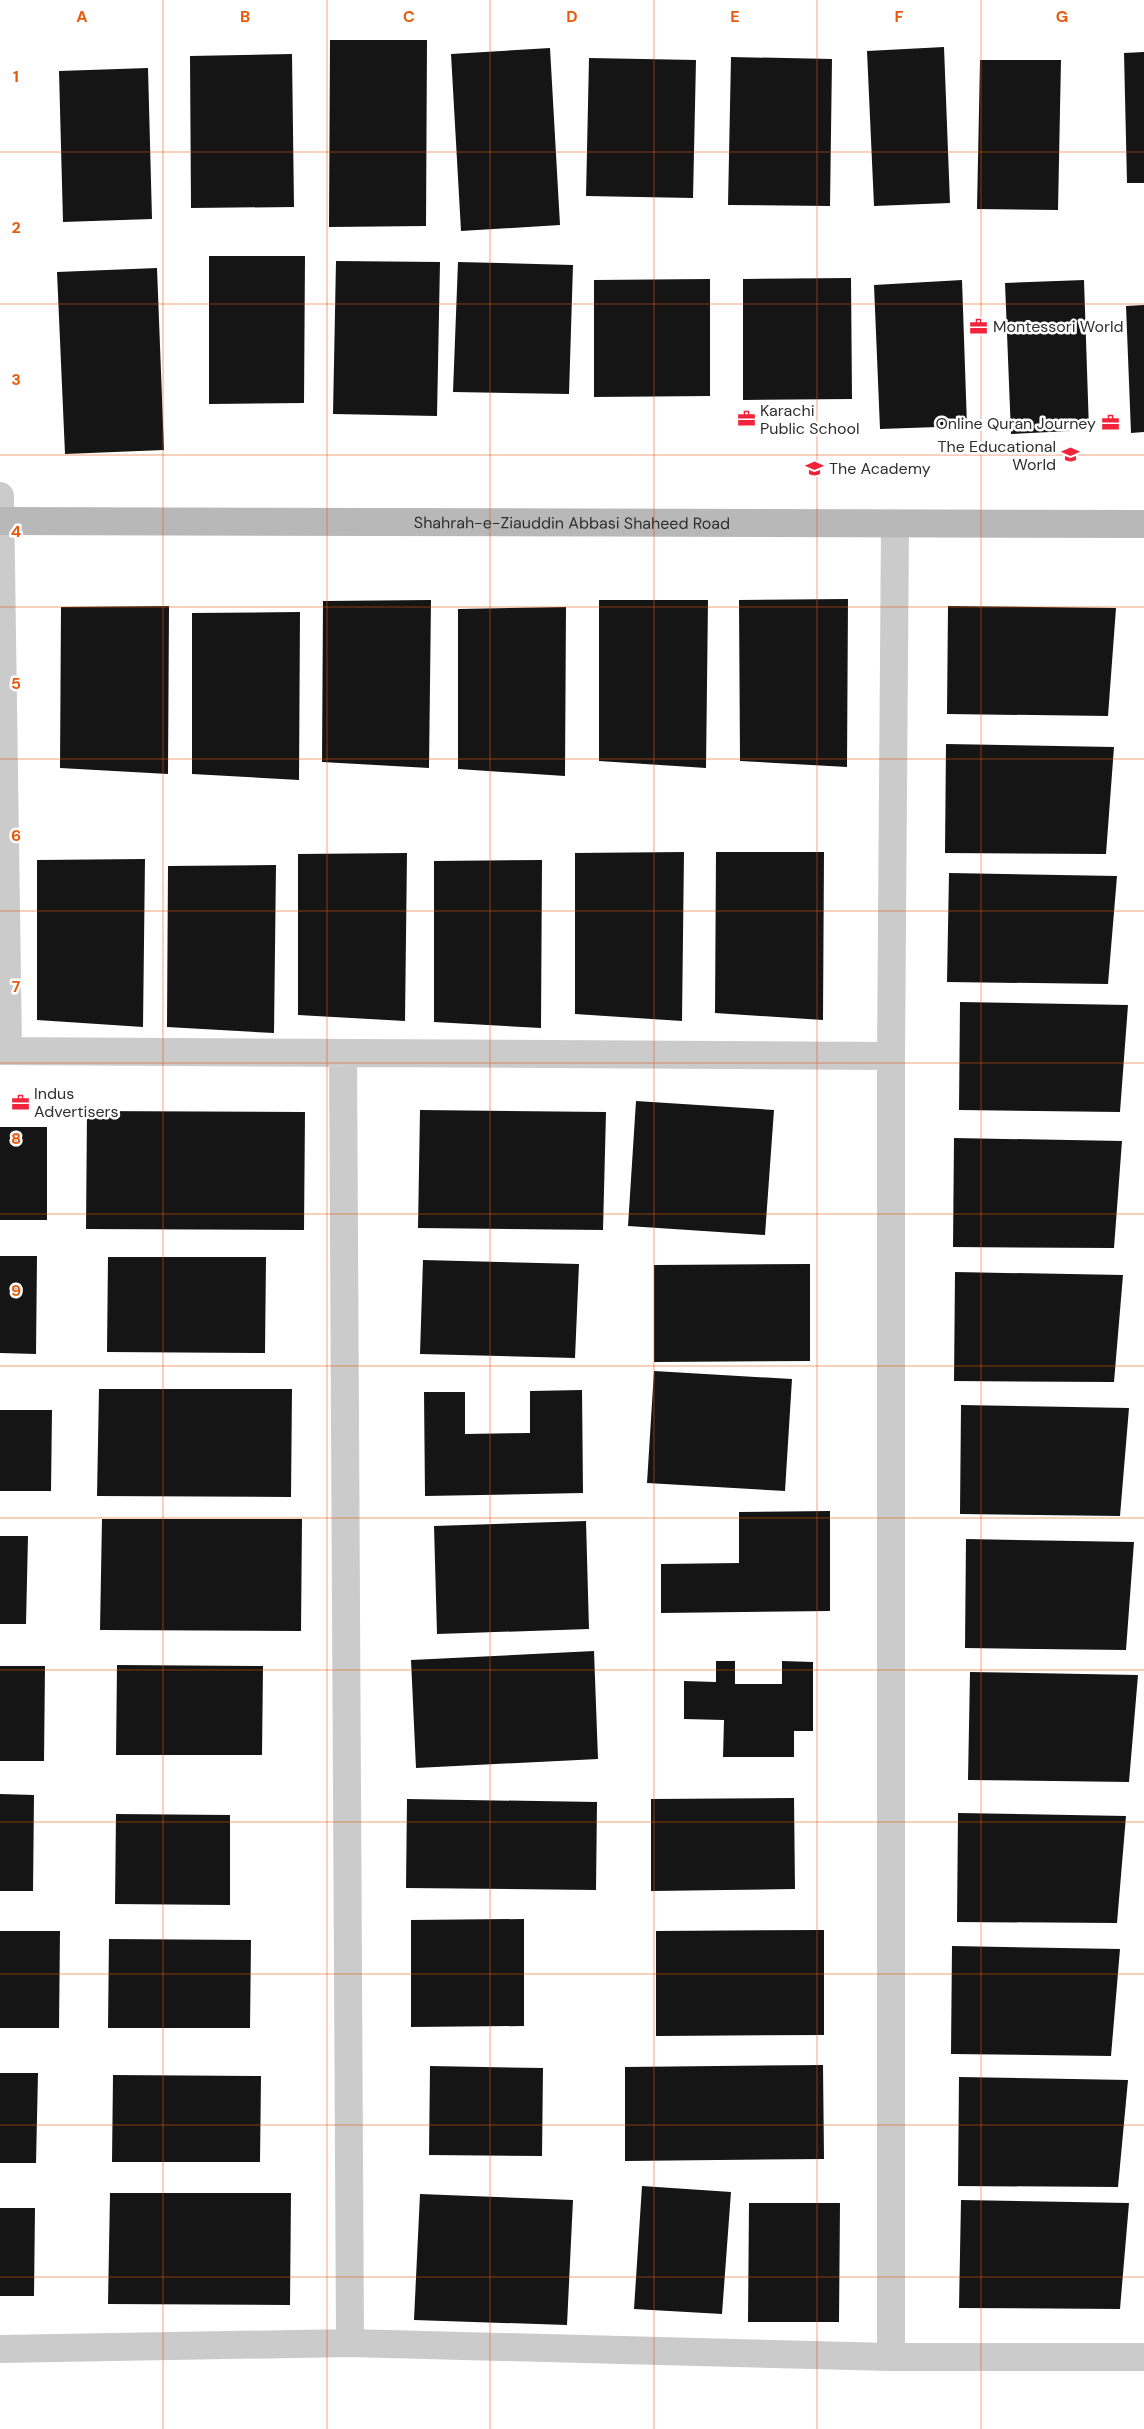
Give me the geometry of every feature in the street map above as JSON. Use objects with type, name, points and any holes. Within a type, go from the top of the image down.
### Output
[{"type":"street","points":[[0,496],[4,1051],[891,1056]]},
{"type":"street","name":"Shahrah-e-Ziauddin Abbasi Shaheed Road","points":[[0,521],[1144,524]]},
{"type":"street","points":[[891,2357],[891,1056],[895,524]]},
{"type":"street","points":[[343,1053],[350,2343]]},
{"type":"street","points":[[0,2349],[350,2343],[891,2357],[1144,2357]]},
{"type":"building","points":[[330,40],[427,40],[426,226],[329,227]]},
{"type":"building","points":[[944,47],[950,203],[874,206],[867,51]]},
{"type":"building","points":[[550,48],[560,225],[461,231],[451,54]]},
{"type":"building","points":[[1144,52],[1144,183],[1127,183],[1124,53]]},
{"type":"building","points":[[292,54],[294,207],[191,208],[190,56]]},
{"type":"building","points":[[731,57],[832,59],[830,206],[728,205]]},
{"type":"building","points":[[589,58],[696,60],[693,198],[586,196]]},
{"type":"building","points":[[980,60],[1061,60],[1058,210],[977,209]]},
{"type":"building","points":[[148,68],[152,219],[63,222],[59,71]]},
{"type":"building","points":[[209,256],[305,256],[304,403],[209,404]]},
{"type":"building","points":[[336,261],[440,262],[437,416],[333,414]]},
{"type":"building","points":[[458,262],[573,265],[569,394],[453,392]]},
{"type":"building","points":[[157,268],[164,450],[65,454],[57,272]]},
{"type":"building","points":[[851,278],[852,399],[743,400],[743,279]]},
{"type":"building","points":[[710,279],[710,396],[594,397],[594,280]]},
{"type":"building","points":[[962,280],[967,426],[880,429],[874,285]]},
{"type":"building","points":[[1084,280],[1089,430],[1011,434],[1005,283]]},
{"type":"building","points":[[1144,305],[1144,432],[1131,433],[1126,306]]},
{"type":"building","points":[[848,599],[847,767],[740,761],[739,600]]},
{"type":"building","points":[[431,600],[429,768],[322,762],[323,601]]},
{"type":"building","points":[[599,600],[708,600],[706,768],[599,761]]},
{"type":"building","points":[[169,606],[168,774],[60,768],[61,607]]},
{"type":"building","points":[[948,606],[1116,608],[1108,716],[947,714]]},
{"type":"building","points":[[566,607],[565,776],[458,769],[458,609]]},
{"type":"building","points":[[300,612],[299,780],[192,774],[192,613]]},
{"type":"building","points":[[946,744],[1114,747],[1106,854],[945,853]]},
{"type":"building","points":[[684,852],[682,1021],[575,1014],[575,853]]},
{"type":"building","points":[[716,852],[824,852],[823,1020],[715,1013]]},
{"type":"building","points":[[407,853],[405,1021],[298,1015],[298,854]]},
{"type":"building","points":[[145,859],[143,1027],[37,1020],[37,860]]},
{"type":"building","points":[[542,860],[541,1028],[434,1022],[434,861]]},
{"type":"building","points":[[276,865],[274,1033],[167,1027],[168,866]]},
{"type":"building","points":[[949,873],[1117,876],[1108,984],[947,982]]},
{"type":"building","points":[[960,1002],[1128,1005],[1120,1112],[959,1110]]},
{"type":"building","points":[[636,1101],[774,1110],[765,1235],[628,1226]]},
{"type":"building","points":[[420,1110],[606,1112],[603,1230],[418,1228]]},
{"type":"building","points":[[87,1111],[305,1112],[304,1230],[86,1229]]},
{"type":"building","points":[[0,1127],[47,1127],[47,1220],[0,1220]]},
{"type":"building","points":[[954,1138],[1122,1141],[1114,1248],[953,1247]]},
{"type":"building","points":[[0,1256],[37,1256],[36,1354],[0,1353]]},
{"type":"building","points":[[108,1257],[266,1257],[265,1353],[107,1352]]},
{"type":"building","points":[[423,1260],[579,1264],[575,1358],[420,1354]]},
{"type":"building","points":[[810,1264],[810,1361],[654,1362],[654,1265]]},
{"type":"building","points":[[955,1272],[1123,1275],[1114,1382],[954,1381]]},
{"type":"building","points":[[654,1371],[792,1379],[785,1491],[647,1483]]},
{"type":"building","points":[[99,1389],[292,1389],[291,1497],[97,1496]]},
{"type":"building","points":[[582,1390],[583,1493],[425,1496],[424,1392],[465,1392],[465,1434],[530,1433],[530,1391]]},
{"type":"building","points":[[961,1405],[1129,1408],[1120,1516],[960,1514]]},
{"type":"building","points":[[0,1410],[52,1410],[51,1491],[0,1491]]},
{"type":"building","points":[[830,1511],[830,1611],[661,1613],[661,1564],[739,1563],[739,1512]]},
{"type":"building","points":[[102,1519],[302,1519],[301,1631],[100,1630]]},
{"type":"building","points":[[586,1521],[589,1629],[437,1634],[434,1526]]},
{"type":"building","points":[[0,1536],[28,1536],[26,1624],[0,1624]]},
{"type":"building","points":[[966,1539],[1134,1542],[1126,1650],[965,1648]]},
{"type":"building","points":[[594,1651],[598,1759],[416,1768],[411,1660]]},
{"type":"building","points":[[716,1661],[735,1661],[735,1684],[782,1684],[782,1661],[813,1662],[813,1731],[794,1731],[794,1757],[723,1757],[724,1720],[684,1719],[684,1681],[716,1682]]},
{"type":"building","points":[[117,1665],[263,1666],[262,1755],[116,1755]]},
{"type":"building","points":[[0,1666],[45,1666],[44,1761],[0,1761]]},
{"type":"building","points":[[970,1672],[1138,1675],[1129,1782],[968,1780]]},
{"type":"building","points":[[0,1794],[34,1795],[33,1891],[0,1891]]},
{"type":"building","points":[[794,1798],[795,1889],[651,1891],[651,1799]]},
{"type":"building","points":[[407,1799],[597,1802],[596,1890],[406,1888]]},
{"type":"building","points":[[958,1813],[1126,1816],[1117,1923],[957,1922]]},
{"type":"building","points":[[116,1814],[230,1815],[230,1905],[115,1904]]},
{"type":"building","points":[[524,1919],[524,2026],[411,2027],[411,1920]]},
{"type":"building","points":[[824,1930],[824,2035],[656,2036],[656,1931]]},
{"type":"building","points":[[0,1931],[60,1931],[59,2028],[0,2028]]},
{"type":"building","points":[[109,1939],[251,1940],[250,2028],[108,2028]]},
{"type":"building","points":[[952,1946],[1120,1949],[1111,2056],[951,2054]]},
{"type":"building","points":[[823,2065],[824,2159],[625,2161],[625,2067]]},
{"type":"building","points":[[430,2066],[543,2068],[542,2156],[429,2155]]},
{"type":"building","points":[[0,2073],[38,2073],[36,2163],[0,2163]]},
{"type":"building","points":[[113,2075],[261,2076],[260,2162],[112,2162]]},
{"type":"building","points":[[959,2077],[1128,2080],[1118,2187],[958,2186]]},
{"type":"building","points":[[642,2186],[731,2192],[722,2314],[634,2309]]},
{"type":"building","points":[[110,2193],[291,2193],[290,2305],[108,2304]]},
{"type":"building","points":[[420,2194],[573,2200],[567,2325],[414,2320]]},
{"type":"building","points":[[961,2200],[1129,2203],[1120,2309],[959,2308]]},
{"type":"building","points":[[749,2203],[840,2203],[839,2322],[748,2322]]},
{"type":"building","points":[[0,2208],[35,2208],[34,2296],[0,2296]]},
{"type":"place","name":"Montessori World","points":[[979,326]]},
{"type":"place","name":"Karachi Public School","points":[[746,419]]},
{"type":"place","name":"Online Quran Journey","points":[[1110,423]]},
{"type":"place","name":"The Educational World","points":[[1070,455]]},
{"type":"place","name":"The Academy","points":[[815,468]]},
{"type":"place","name":"Indus Advertisers","points":[[20,1102]]}]
